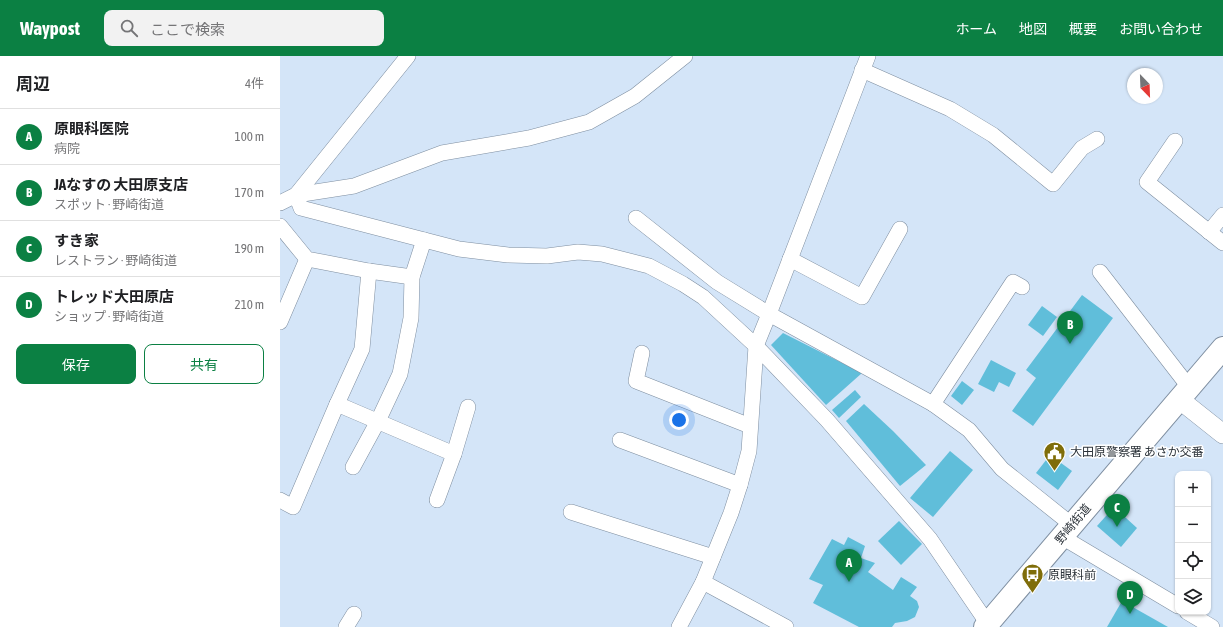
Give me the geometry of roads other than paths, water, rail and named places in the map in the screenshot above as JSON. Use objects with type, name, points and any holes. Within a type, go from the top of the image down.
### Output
[{"type":"highway","name":"野崎街道","points":[[987,625],[1223,348]]},
{"type":"street","points":[[296,195],[408,56]]},
{"type":"street","points":[[679,627],[703,582],[731,513],[740,485],[749,451],[756,346],[868,56]]},
{"type":"street","points":[[280,203],[296,195],[354,186],[442,153],[529,138],[589,122],[635,96],[680,57]]},
{"type":"street","points":[[862,70],[956,113],[993,135],[1053,184],[1082,148],[1097,139]]},
{"type":"street","points":[[1175,141],[1147,182],[1223,243]]},
{"type":"street","points":[[296,195],[301,208],[459,249],[508,255],[547,256],[578,252],[602,254],[649,266],[683,284],[703,297],[756,346],[832,425],[930,538],[987,625]]},
{"type":"street","points":[[1209,232],[1223,215]]},
{"type":"street","points":[[636,218],[716,282],[769,314],[933,404],[969,430],[1002,469],[1067,531],[1175,604]]},
{"type":"street","points":[[280,226],[307,259],[369,271],[412,277]]},
{"type":"street","points":[[790,259],[862,297],[900,229]]},
{"type":"street","points":[[353,467],[378,421],[400,374],[411,318],[412,277],[424,240]]},
{"type":"street","points":[[280,322],[307,259]]},
{"type":"street","points":[[280,500],[293,507],[362,349],[369,271]]},
{"type":"street","points":[[1100,272],[1184,393],[1223,434]]},
{"type":"street","points":[[933,404],[1013,282],[1022,287]]},
{"type":"street","points":[[642,353],[636,381],[750,426]]},
{"type":"street","points":[[337,404],[454,454]]},
{"type":"street","points":[[437,500],[454,454],[468,406]]},
{"type":"street","points":[[620,440],[740,485]]},
{"type":"street","points":[[571,512],[713,557]]},
{"type":"street","points":[[703,582],[786,627]]},
{"type":"street","points":[[346,627],[354,614]]},
{"type":"street","points":[[1192,615],[1212,627]]},
{"type":"place","name":"JAなすの 大田原支店","points":[[1070,344]]},
{"type":"place","name":"大田原警察署 あさか交番","points":[[1054,472]]},
{"type":"place","name":"すき家","points":[[1117,527]]},
{"type":"place","name":"原眼科医院","points":[[849,582]]},
{"type":"place","name":"原眼科前","points":[[1033,594]]},
{"type":"place","name":"トレッド大田原店","points":[[1130,614]]}]
